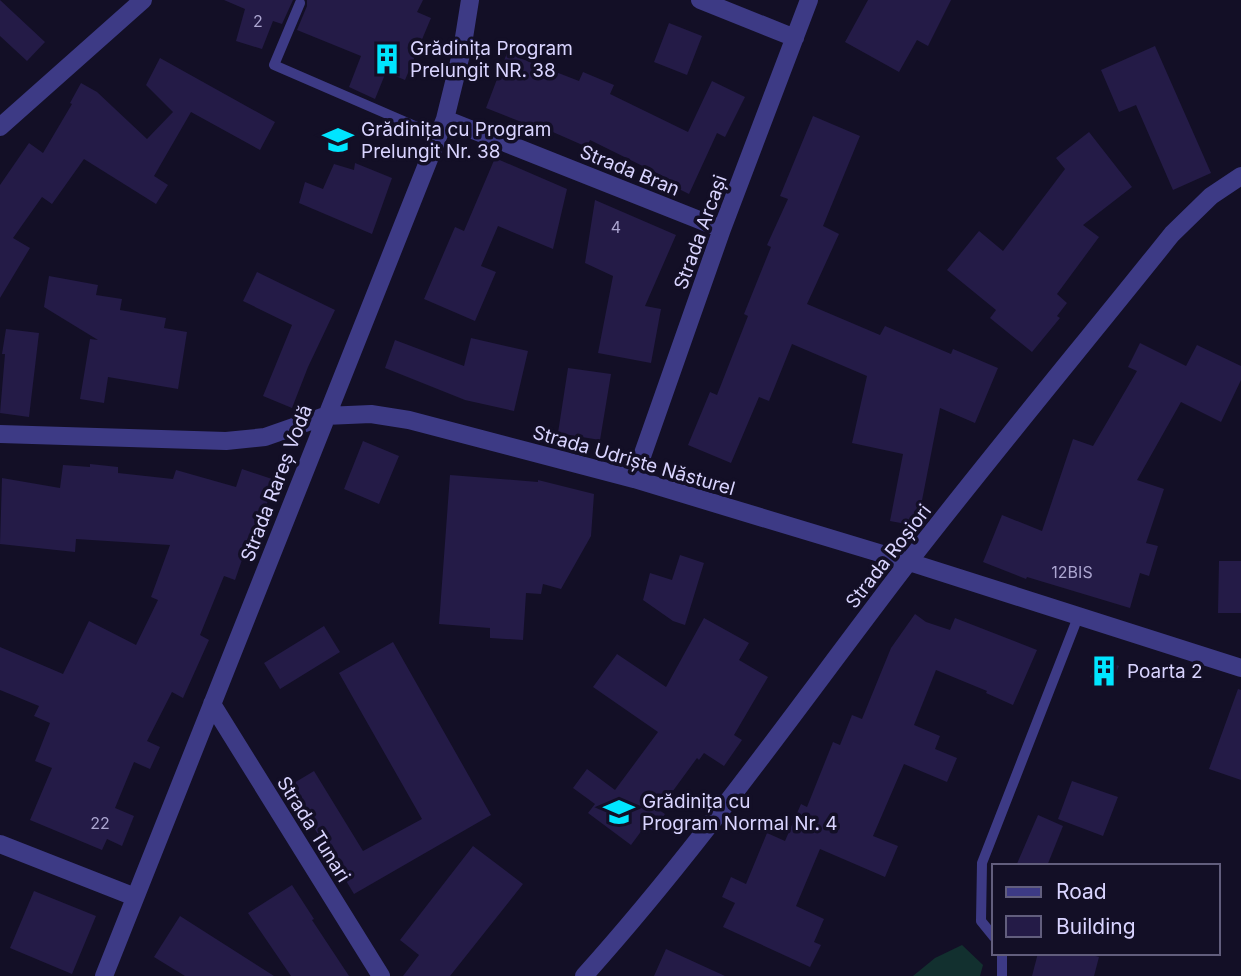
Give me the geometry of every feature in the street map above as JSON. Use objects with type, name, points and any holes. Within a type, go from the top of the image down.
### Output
[{"type":"street","points":[[0,127],[144,0]]},
{"type":"street","name":"Strada Rareș Vodă","points":[[104,976],[441,127],[462,50],[470,0]]},
{"type":"street","points":[[700,0],[795,38]]},
{"type":"street","name":"Strada Arcași","points":[[634,480],[722,229],[810,0]]},
{"type":"street","name":"Strada Bran","points":[[441,127],[722,229]]},
{"type":"street","name":"Strada Roșiori","points":[[584,976],[628,927],[694,844],[909,562],[1172,234],[1211,196],[1241,176]]},
{"type":"street","name":"Strada Udriște Năsturel","points":[[0,434],[226,441],[265,437],[325,416],[371,414],[409,420],[634,480],[909,562],[1241,668]]},
{"type":"street","name":"Strada Tunari","points":[[212,704],[381,976]]},
{"type":"street","points":[[0,844],[135,897]]},
{"type":"lane","points":[[300,3],[274,65],[441,127]]},
{"type":"lane","points":[[992,935],[981,921],[982,863],[1078,617]]},
{"type":"lane","points":[[1002,955],[1002,976]]},
{"type":"green space","points":[[962,945],[983,965],[980,976],[913,976],[935,958]]},
{"type":"building","points":[[0,0],[45,42],[27,61],[0,36]]},
{"type":"building","points":[[224,0],[293,0],[282,24],[273,21],[262,49],[236,41],[245,9]]},
{"type":"building","name":"Grădinița Program Prelungit NR. 38","points":[[307,0],[423,0],[417,12],[431,18],[405,80],[386,72],[375,99],[349,87],[361,56],[297,30]]},
{"type":"building","points":[[868,0],[951,0],[928,46],[917,40],[899,72],[845,42]]},
{"type":"building","points":[[669,23],[702,36],[687,75],[654,62]]},
{"type":"building","points":[[1155,46],[1211,173],[1173,190],[1136,105],[1119,112],[1101,70]]},
{"type":"building","points":[[507,53],[579,81],[583,72],[614,85],[610,94],[688,132],[712,81],[745,97],[725,137],[717,133],[689,194],[669,184],[671,180],[590,140],[587,147],[530,122],[529,125],[486,108]]},
{"type":"building","points":[[160,58],[275,122],[260,150],[191,112],[154,176],[168,185],[156,204],[84,159],[52,204],[42,197],[13,238],[30,248],[0,298],[0,185],[29,143],[43,153],[72,104],[70,103],[81,83],[97,92],[147,139],[173,112],[146,85]]},
{"type":"building","points":[[813,116],[860,136],[823,226],[839,234],[807,304],[880,335],[885,326],[951,354],[953,349],[998,368],[975,423],[940,408],[917,526],[890,521],[903,454],[852,443],[867,376],[792,344],[769,401],[759,397],[731,463],[688,445],[710,392],[717,395],[748,316],[744,314],[771,247],[767,245],[788,199],[780,196]]},
{"type":"building","points":[[1089,132],[1132,187],[1083,225],[1099,237],[1057,294],[1067,303],[1057,316],[1060,318],[1032,352],[990,318],[996,310],[947,270],[979,231],[1003,251],[1065,169],[1056,158]]},
{"type":"building","points":[[495,158],[567,189],[553,249],[498,226],[481,266],[496,272],[475,321],[424,299],[455,227],[464,231]]},
{"type":"building","points":[[355,163],[392,178],[372,234],[299,203],[305,182],[323,189],[334,164],[354,170]]},
{"type":"building","points":[[595,200],[676,235],[645,306],[661,309],[651,363],[598,353],[613,276],[585,263]]},
{"type":"building","points":[[257,272],[335,310],[292,408],[263,396],[292,325],[243,301]]},
{"type":"building","points":[[49,276],[98,285],[96,295],[122,299],[120,310],[166,318],[164,328],[187,332],[178,389],[108,377],[104,403],[80,399],[90,339],[98,340],[44,307]]},
{"type":"building","points":[[6,329],[39,333],[29,417],[0,413],[5,354],[2,354]]},
{"type":"building","points":[[471,338],[528,351],[514,411],[465,400],[385,368],[395,340],[464,366]]},
{"type":"building","points":[[1140,343],[1186,366],[1197,345],[1241,366],[1241,380],[1221,422],[1181,402],[1137,480],[1164,489],[1146,543],[1158,546],[1149,576],[1140,573],[1130,608],[1027,577],[1026,579],[983,562],[1002,515],[1042,531],[1073,439],[1093,446],[1137,371],[1128,367]]},
{"type":"building","points":[[568,368],[611,374],[600,440],[558,433]]},
{"type":"building","points":[[363,441],[399,456],[379,504],[344,489]]},
{"type":"building","points":[[90,464],[118,467],[118,473],[173,479],[176,470],[236,487],[242,469],[275,480],[258,530],[253,528],[235,580],[224,576],[200,635],[209,640],[183,698],[172,692],[147,741],[160,747],[150,769],[134,762],[115,808],[134,816],[122,846],[107,839],[102,850],[30,820],[52,768],[35,761],[50,723],[34,716],[39,706],[0,690],[0,647],[63,674],[89,621],[136,645],[158,600],[151,597],[170,545],[76,539],[75,552],[0,544],[2,478],[60,488],[63,465],[90,467]]},
{"type":"building","points":[[450,475],[538,480],[594,494],[591,536],[561,589],[543,584],[541,594],[526,593],[523,640],[490,638],[490,628],[439,624]]},
{"type":"building","points":[[680,555],[704,563],[685,625],[673,621],[643,600],[650,573],[672,580]]},
{"type":"building","points":[[1219,561],[1241,561],[1241,613],[1218,613]]},
{"type":"building","points":[[915,614],[926,622],[950,630],[955,618],[1037,650],[1013,705],[936,670],[914,725],[940,736],[935,749],[957,758],[947,782],[904,764],[873,836],[898,846],[885,877],[820,849],[796,906],[824,919],[814,942],[821,945],[810,967],[723,927],[735,903],[722,897],[731,877],[746,884],[767,833],[785,841],[801,804],[807,807],[833,742],[840,745],[852,715],[862,719],[891,648]]},
{"type":"building","points":[[704,618],[749,643],[739,660],[768,677],[734,735],[742,740],[724,766],[704,753],[699,760],[697,758],[659,810],[665,814],[653,831],[645,826],[631,845],[588,813],[595,804],[573,788],[587,769],[615,790],[658,732],[593,687],[617,654],[666,687]]},
{"type":"building","points":[[324,626],[340,652],[280,689],[264,663]]},
{"type":"building","points":[[393,642],[491,815],[354,894],[289,786],[314,771],[363,851],[422,819],[339,673]]},
{"type":"building","name":"Poarta 2","points":[[1099,658],[1119,666],[1110,686],[1090,677]]},
{"type":"building","points":[[1238,689],[1241,690],[1241,780],[1209,769]]},
{"type":"building","points":[[1072,781],[1118,797],[1103,836],[1058,819]]},
{"type":"building","points":[[1038,815],[1063,826],[1048,864],[1017,864]]},
{"type":"building","points":[[473,846],[523,884],[450,976],[403,976],[419,955],[400,940]]},
{"type":"building","points":[[292,885],[349,976],[291,976],[248,913]]},
{"type":"building","points":[[34,891],[96,916],[72,974],[10,948]]},
{"type":"building","points":[[180,916],[274,976],[185,976],[154,957]]},
{"type":"building","points":[[666,949],[725,976],[654,976]]},
{"type":"building","points":[[1037,955],[1099,957],[1094,976],[1032,976]]},
{"type":"place","name":"Grădinița Program Prelungit NR. 38","points":[[387,59]]},
{"type":"place","name":"Grădinița cu Program Prelungit Nr. 38","points":[[338,140]]},
{"type":"place","name":"Poarta 2","points":[[1104,671]]},
{"type":"place","name":"Grădinița cu Program Normal Nr. 4","points":[[619,812]]}]
